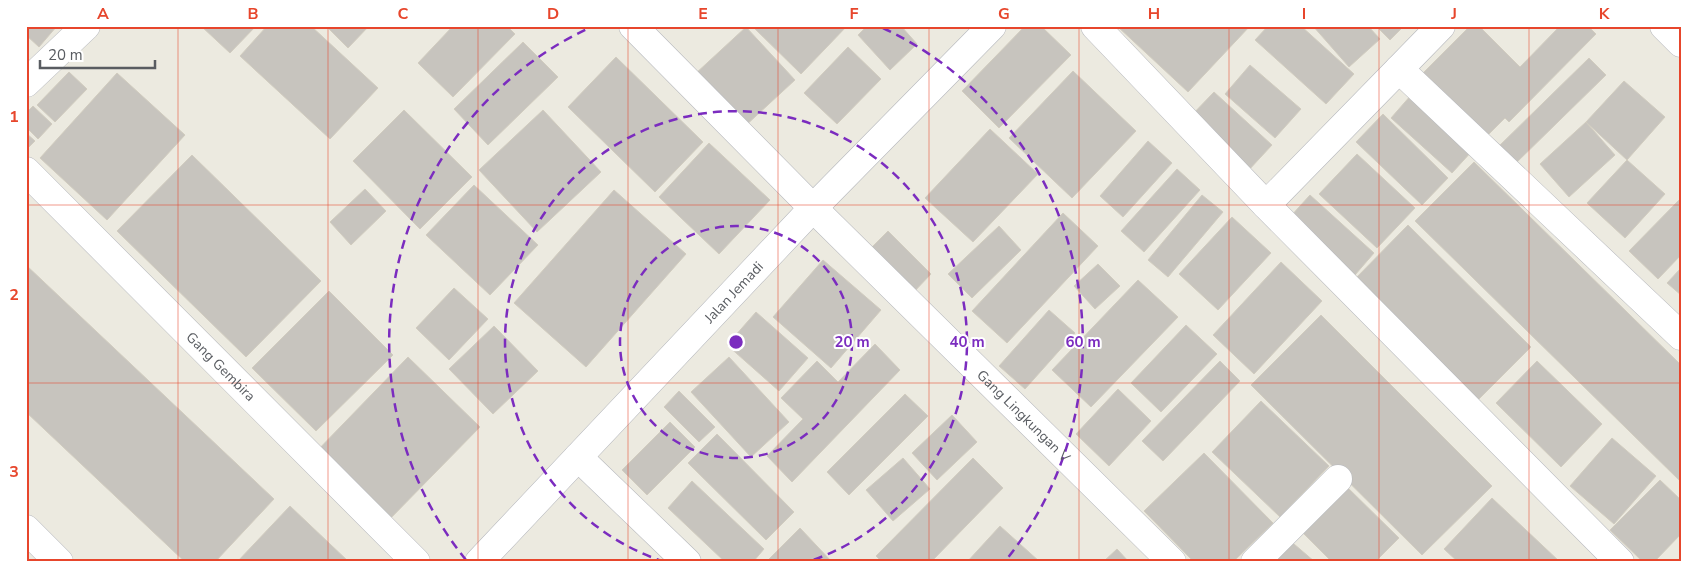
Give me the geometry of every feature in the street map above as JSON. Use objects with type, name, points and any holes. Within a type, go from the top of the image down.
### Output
[{"type":"street","points":[[26,83],[86,26]]},
{"type":"street","name":"Gang Lingkungan V","points":[[633,26],[813,208],[1172,562]]},
{"type":"street","name":"Jalan Jemadi","points":[[479,562],[813,208],[992,26]]},
{"type":"street","points":[[1094,26],[1266,205],[1620,562]]},
{"type":"street","points":[[1266,205],[1441,26]]},
{"type":"street","points":[[1664,26],[1681,43]]},
{"type":"street","points":[[1399,69],[1681,336]]},
{"type":"street","name":"Gang Gembira","points":[[26,171],[416,562]]},
{"type":"street","points":[[578,458],[687,562]]},
{"type":"street","points":[[1255,562],[1338,479]]},
{"type":"street","points":[[26,529],[59,562]]},
{"type":"building","points":[[26,26],[57,26],[39,47],[26,35]]},
{"type":"building","points":[[201,26],[256,26],[230,53]]},
{"type":"building","points":[[267,26],[311,26],[378,88],[330,139],[240,56]]},
{"type":"building","points":[[326,26],[369,26],[348,48]]},
{"type":"building","points":[[453,26],[507,26],[515,34],[453,97],[418,63]]},
{"type":"building","points":[[752,26],[847,26],[801,74]]},
{"type":"building","points":[[867,26],[901,26],[917,44],[890,70],[858,35]]},
{"type":"building","points":[[1025,26],[1041,26],[1071,55],[999,128],[962,91]]},
{"type":"building","points":[[1117,26],[1250,26],[1188,92]]},
{"type":"building","points":[[1268,26],[1301,26],[1354,74],[1326,104],[1255,40]]},
{"type":"building","points":[[1313,26],[1368,26],[1380,39],[1349,67]]},
{"type":"building","points":[[1376,26],[1404,26],[1390,40]]},
{"type":"building","points":[[1470,26],[1479,26],[1520,67],[1560,26],[1588,26],[1596,34],[1509,122],[1505,118],[1486,137],[1423,73]]},
{"type":"building","points":[[746,27],[795,80],[743,128],[694,75]]},
{"type":"building","points":[[523,42],[558,77],[488,145],[454,109]]},
{"type":"building","points":[[848,47],[881,79],[837,124],[804,93]]},
{"type":"building","points":[[616,57],[703,142],[655,192],[568,107]]},
{"type":"building","points":[[1589,58],[1606,75],[1514,165],[1497,148]]},
{"type":"building","points":[[1250,65],[1301,109],[1275,138],[1225,94]]},
{"type":"building","points":[[1073,71],[1136,131],[1072,198],[1009,138]]},
{"type":"building","points":[[69,72],[87,89],[55,122],[37,105]]},
{"type":"building","points":[[117,73],[185,135],[107,220],[40,158]]},
{"type":"building","points":[[1624,81],[1665,117],[1627,160],[1586,122]]},
{"type":"building","points":[[1214,92],[1272,145],[1247,172],[1189,118]]},
{"type":"building","points":[[1412,94],[1473,150],[1452,173],[1391,118]]},
{"type":"building","points":[[33,106],[52,124],[38,139],[26,127],[26,113]]},
{"type":"building","points":[[404,110],[472,177],[420,229],[353,161]]},
{"type":"building","points":[[543,110],[601,172],[537,232],[479,170]]},
{"type":"building","points":[[1383,114],[1448,178],[1422,205],[1356,142]]},
{"type":"building","points":[[1586,122],[1615,155],[1569,197],[1540,164]]},
{"type":"building","points":[[990,129],[1038,174],[973,242],[925,198]]},
{"type":"building","points":[[26,133],[35,141],[26,150]]},
{"type":"building","points":[[1148,141],[1172,163],[1123,217],[1100,196]]},
{"type":"building","points":[[709,143],[770,200],[719,254],[659,197]]},
{"type":"building","points":[[1357,154],[1415,208],[1377,248],[1319,194]]},
{"type":"building","points":[[192,155],[321,281],[246,357],[117,231]]},
{"type":"building","points":[[1627,160],[1665,194],[1625,238],[1587,203]]},
{"type":"building","points":[[1474,162],[1681,365],[1681,482],[1415,221]]},
{"type":"building","points":[[1177,169],[1200,190],[1144,252],[1121,231]]},
{"type":"building","points":[[474,185],[538,245],[490,295],[426,235]]},
{"type":"building","points":[[365,189],[386,211],[351,245],[330,222]]},
{"type":"building","points":[[614,190],[686,254],[586,367],[514,303]]},
{"type":"building","points":[[1202,195],[1223,212],[1168,277],[1148,260]]},
{"type":"building","points":[[1310,195],[1374,253],[1355,275],[1290,217]]},
{"type":"building","points":[[1681,198],[1681,255],[1658,279],[1629,251]]},
{"type":"building","points":[[1063,213],[1098,246],[1007,343],[972,311]]},
{"type":"building","points":[[1232,217],[1271,253],[1218,310],[1179,274]]},
{"type":"building","points":[[1408,225],[1531,347],[1475,403],[1352,282]]},
{"type":"building","points":[[999,226],[1021,250],[972,298],[948,274]]},
{"type":"building","points":[[888,231],[931,274],[910,296],[866,253]]},
{"type":"building","points":[[823,260],[881,310],[831,368],[773,317]]},
{"type":"building","points":[[1281,262],[1322,301],[1254,374],[1213,335]]},
{"type":"building","points":[[1098,264],[1120,286],[1095,309],[1074,286]]},
{"type":"building","points":[[26,265],[274,499],[215,562],[185,562],[26,412]]},
{"type":"building","points":[[1681,268],[1681,295],[1667,283]]},
{"type":"building","points":[[1138,280],[1178,317],[1091,407],[1052,370]]},
{"type":"building","points":[[454,288],[488,319],[449,360],[416,328]]},
{"type":"building","points":[[329,291],[393,355],[316,431],[252,368]]},
{"type":"building","points":[[1049,310],[1075,333],[1025,389],[999,366]]},
{"type":"building","points":[[756,312],[808,358],[779,391],[727,345]]},
{"type":"building","points":[[1321,315],[1492,486],[1422,555],[1251,385]]},
{"type":"building","points":[[1186,325],[1217,354],[1161,412],[1131,383]]},
{"type":"building","points":[[494,326],[538,371],[493,414],[449,369]]},
{"type":"building","points":[[875,344],[900,370],[792,482],[767,456],[803,419],[781,398],[817,361],[838,382]]},
{"type":"building","points":[[408,357],[480,427],[384,525],[313,455]]},
{"type":"building","points":[[729,357],[789,422],[751,457],[691,392]]},
{"type":"building","points":[[1220,361],[1240,381],[1163,461],[1142,441]]},
{"type":"building","points":[[1537,361],[1602,424],[1561,467],[1496,403]]},
{"type":"building","points":[[1118,389],[1151,421],[1109,466],[1076,434]]},
{"type":"building","points":[[679,391],[715,427],[699,442],[664,407]]},
{"type":"building","points":[[905,394],[928,416],[849,495],[827,472]]},
{"type":"building","points":[[1261,401],[1329,466],[1280,517],[1212,452]]},
{"type":"building","points":[[952,415],[977,442],[937,480],[912,453]]},
{"type":"building","points":[[670,422],[695,447],[647,495],[622,470]]},
{"type":"building","points":[[717,434],[794,512],[766,540],[688,463]]},
{"type":"building","points":[[1612,438],[1656,476],[1614,524],[1570,486]]},
{"type":"building","points":[[1204,453],[1273,523],[1233,562],[1194,562],[1144,511]]},
{"type":"building","points":[[903,458],[930,489],[893,521],[866,490]]},
{"type":"building","points":[[973,458],[1003,488],[931,562],[882,562],[876,556]]},
{"type":"building","points":[[1660,480],[1681,500],[1681,534],[1654,562],[1643,562],[1610,530]]},
{"type":"building","points":[[692,481],[764,549],[753,562],[725,562],[668,508]]},
{"type":"building","points":[[1344,484],[1399,538],[1375,562],[1332,562],[1300,530]]},
{"type":"building","points":[[1492,498],[1560,562],[1458,562],[1444,549]]},
{"type":"building","points":[[290,506],[349,562],[237,562]]},
{"type":"building","points":[[1000,526],[1040,562],[967,562]]},
{"type":"building","points":[[800,528],[832,562],[766,562]]},
{"type":"building","points":[[1287,538],[1315,562],[1267,562]]},
{"type":"building","points":[[1117,549],[1129,562],[1103,562]]}]
